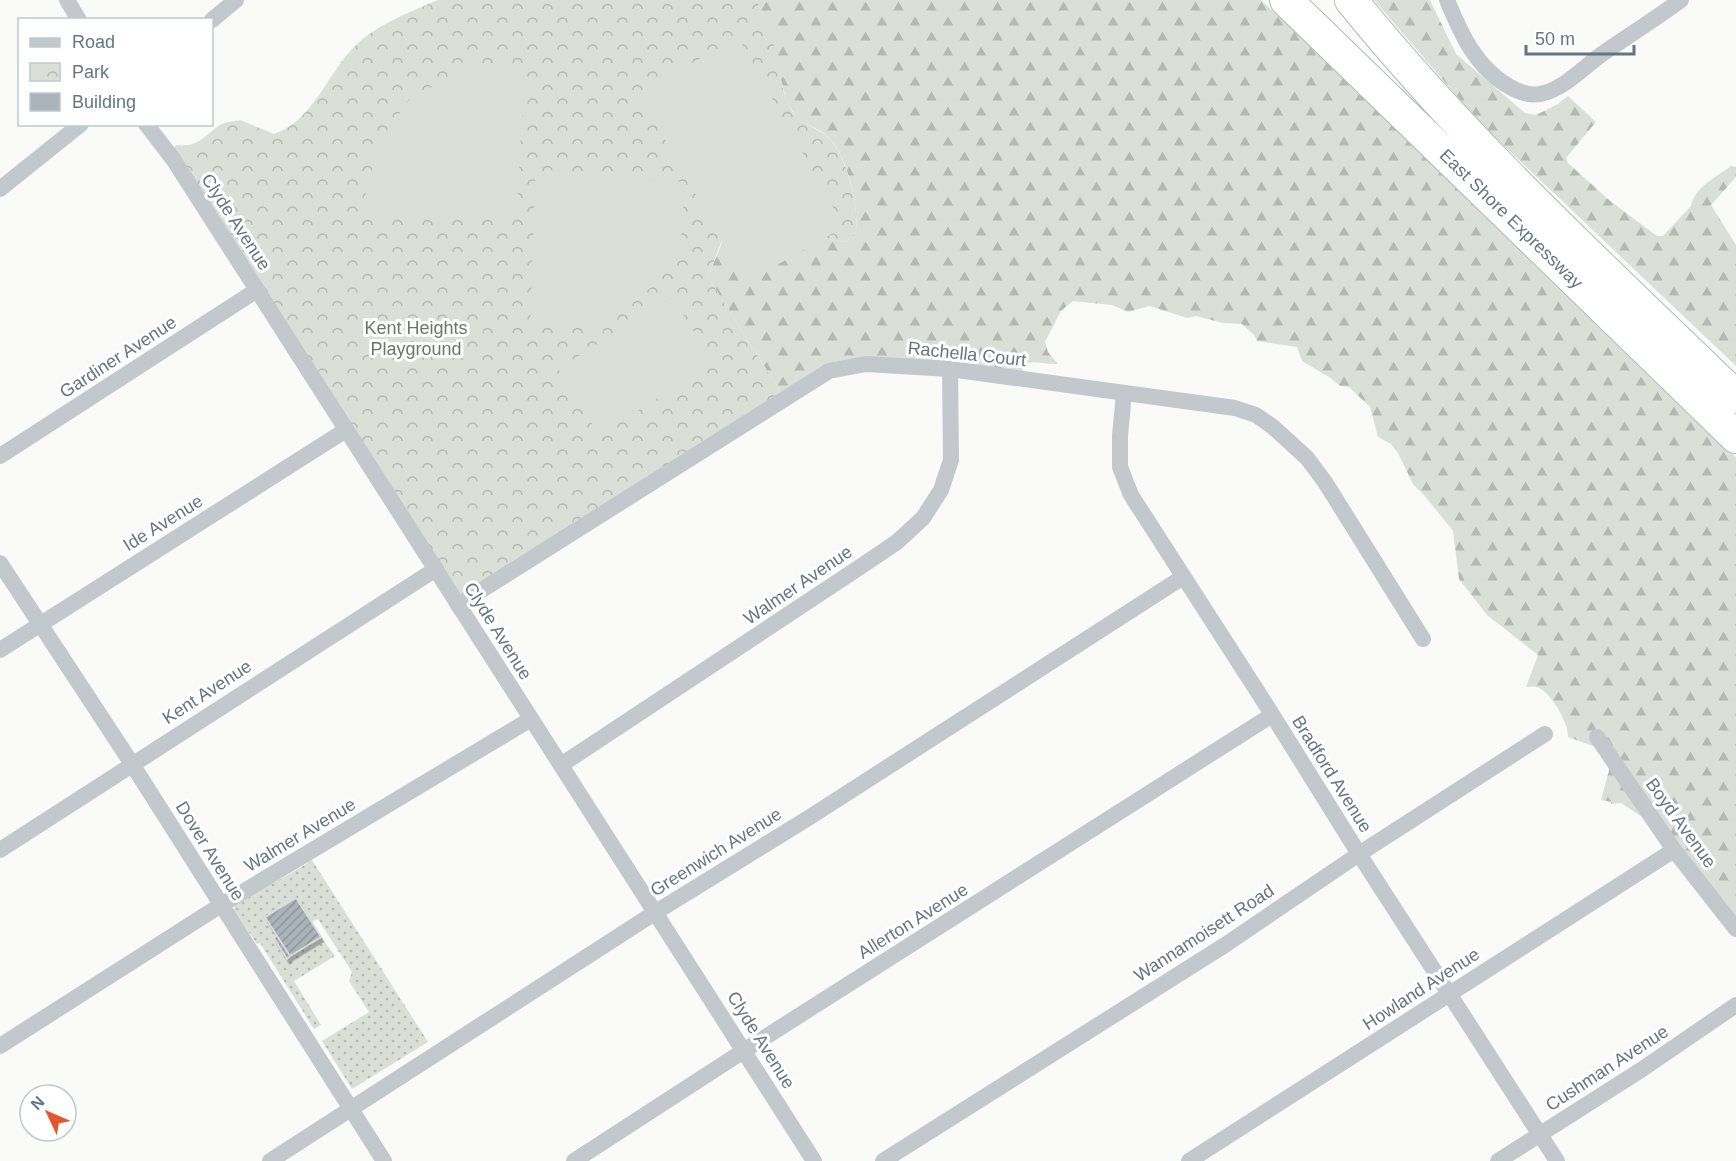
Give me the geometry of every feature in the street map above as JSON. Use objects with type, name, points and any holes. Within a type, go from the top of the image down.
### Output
[{"type":"highway","name":"East Shore Expressway","points":[[1286,0],[1736,437]]},
{"type":"highway","name":"East Shore Expressway","points":[[1351,0],[1494,161],[1736,397]]},
{"type":"street","points":[[67,0],[78,18]]},
{"type":"street","points":[[213,19],[236,0]]},
{"type":"street","points":[[1447,0],[1462,35],[1479,62],[1498,80],[1521,93],[1540,94],[1559,87],[1611,47],[1681,0]]},
{"type":"street","points":[[0,189],[79,126]]},
{"type":"street","name":"Clyde Avenue","points":[[148,126],[173,159],[814,1161]]},
{"type":"street","name":"Gardiner Avenue","points":[[0,456],[257,290]]},
{"type":"street","name":"Rachella Court","points":[[458,605],[829,371],[866,364],[950,369],[1098,388],[1235,408],[1256,415],[1274,427],[1307,458],[1325,482],[1423,639]]},
{"type":"street","name":"Walmer Avenue","points":[[561,765],[897,542],[923,518],[942,490],[951,460],[950,369]]},
{"type":"street","name":"Bradford Avenue","points":[[1124,393],[1120,467],[1131,495],[1557,1161]]},
{"type":"street","name":"Ide Avenue","points":[[0,650],[346,430]]},
{"type":"street","name":"Dover Avenue","points":[[0,563],[132,764],[384,1161]]},
{"type":"street","name":"Kent Avenue","points":[[0,850],[436,569]]},
{"type":"street","name":"Greenwich Avenue","points":[[270,1161],[1183,577]]},
{"type":"street","name":"Allerton Avenue","points":[[574,1161],[1272,715]]},
{"type":"street","name":"Walmer Avenue","points":[[0,1046],[221,905],[531,719]]},
{"type":"street","name":"Wannamoisett Road","points":[[883,1161],[1225,945],[1359,854],[1545,734]]},
{"type":"street","name":"Boyd Avenue","points":[[1597,737],[1674,850],[1736,929]]},
{"type":"street","name":"Howland Avenue","points":[[1189,1161],[1674,850]]},
{"type":"street","name":"Cushman Avenue","points":[[1498,1161],[1641,1070],[1736,1005]]},
{"type":"green space","name":"Kent Heights Playground","points":[[438,0],[756,0],[770,32],[789,106],[800,120],[832,141],[839,152],[853,194],[856,221],[856,232],[845,242],[811,232],[722,240],[708,277],[781,393],[465,600],[169,155],[176,145],[196,143],[226,122],[240,120],[274,134],[288,127],[310,107],[347,55],[365,37],[406,14]]},
{"type":"green space","points":[[756,0],[1261,0],[1364,95],[1736,457],[1736,930],[1642,817],[1621,803],[1611,804],[1611,802],[1601,800],[1611,763],[1601,749],[1568,737],[1565,724],[1553,700],[1541,689],[1526,687],[1538,655],[1487,615],[1459,579],[1453,531],[1413,484],[1391,444],[1378,437],[1370,407],[1349,387],[1340,386],[1302,361],[1297,347],[1257,341],[1242,324],[1223,323],[1196,316],[1187,318],[1150,306],[1128,312],[1112,305],[1073,301],[1061,311],[1045,342],[1048,352],[1058,364],[1026,363],[1021,365],[1024,372],[829,363],[781,393],[708,277],[723,240],[787,230],[845,242],[856,232],[856,209],[846,167],[833,143],[826,135],[800,120],[787,102],[763,14]]},
{"type":"green space","points":[[1374,0],[1430,0],[1456,54],[1525,113],[1536,115],[1568,96],[1596,122],[1566,158],[1568,163],[1609,200],[1657,236],[1663,236],[1691,206],[1702,187],[1731,166],[1736,167],[1736,177],[1711,205],[1736,245],[1736,366],[1481,124]]},
{"type":"green space","points":[[738,37],[844,227],[745,283],[639,93]]},
{"type":"green space","points":[[525,66],[517,205],[505,216],[361,212],[379,142],[412,96],[467,71]]},
{"type":"green space","points":[[548,170],[685,182],[681,239],[653,286],[611,318],[569,330],[530,325],[535,181]]},
{"type":"green space","points":[[672,297],[714,363],[599,435],[558,369]]},
{"type":"green space","points":[[312,860],[428,1042],[352,1089],[322,1041],[369,1012],[349,981],[352,972],[318,919],[312,922],[296,898],[266,918],[290,956],[321,937],[335,956],[294,981],[321,1025],[314,1029],[260,943],[257,944],[234,911],[235,903]]},
{"type":"building","points":[[296,898],[321,937],[290,956],[265,917]]},
{"type":"building","points":[[277,936],[290,956],[287,959],[274,938]]}]
